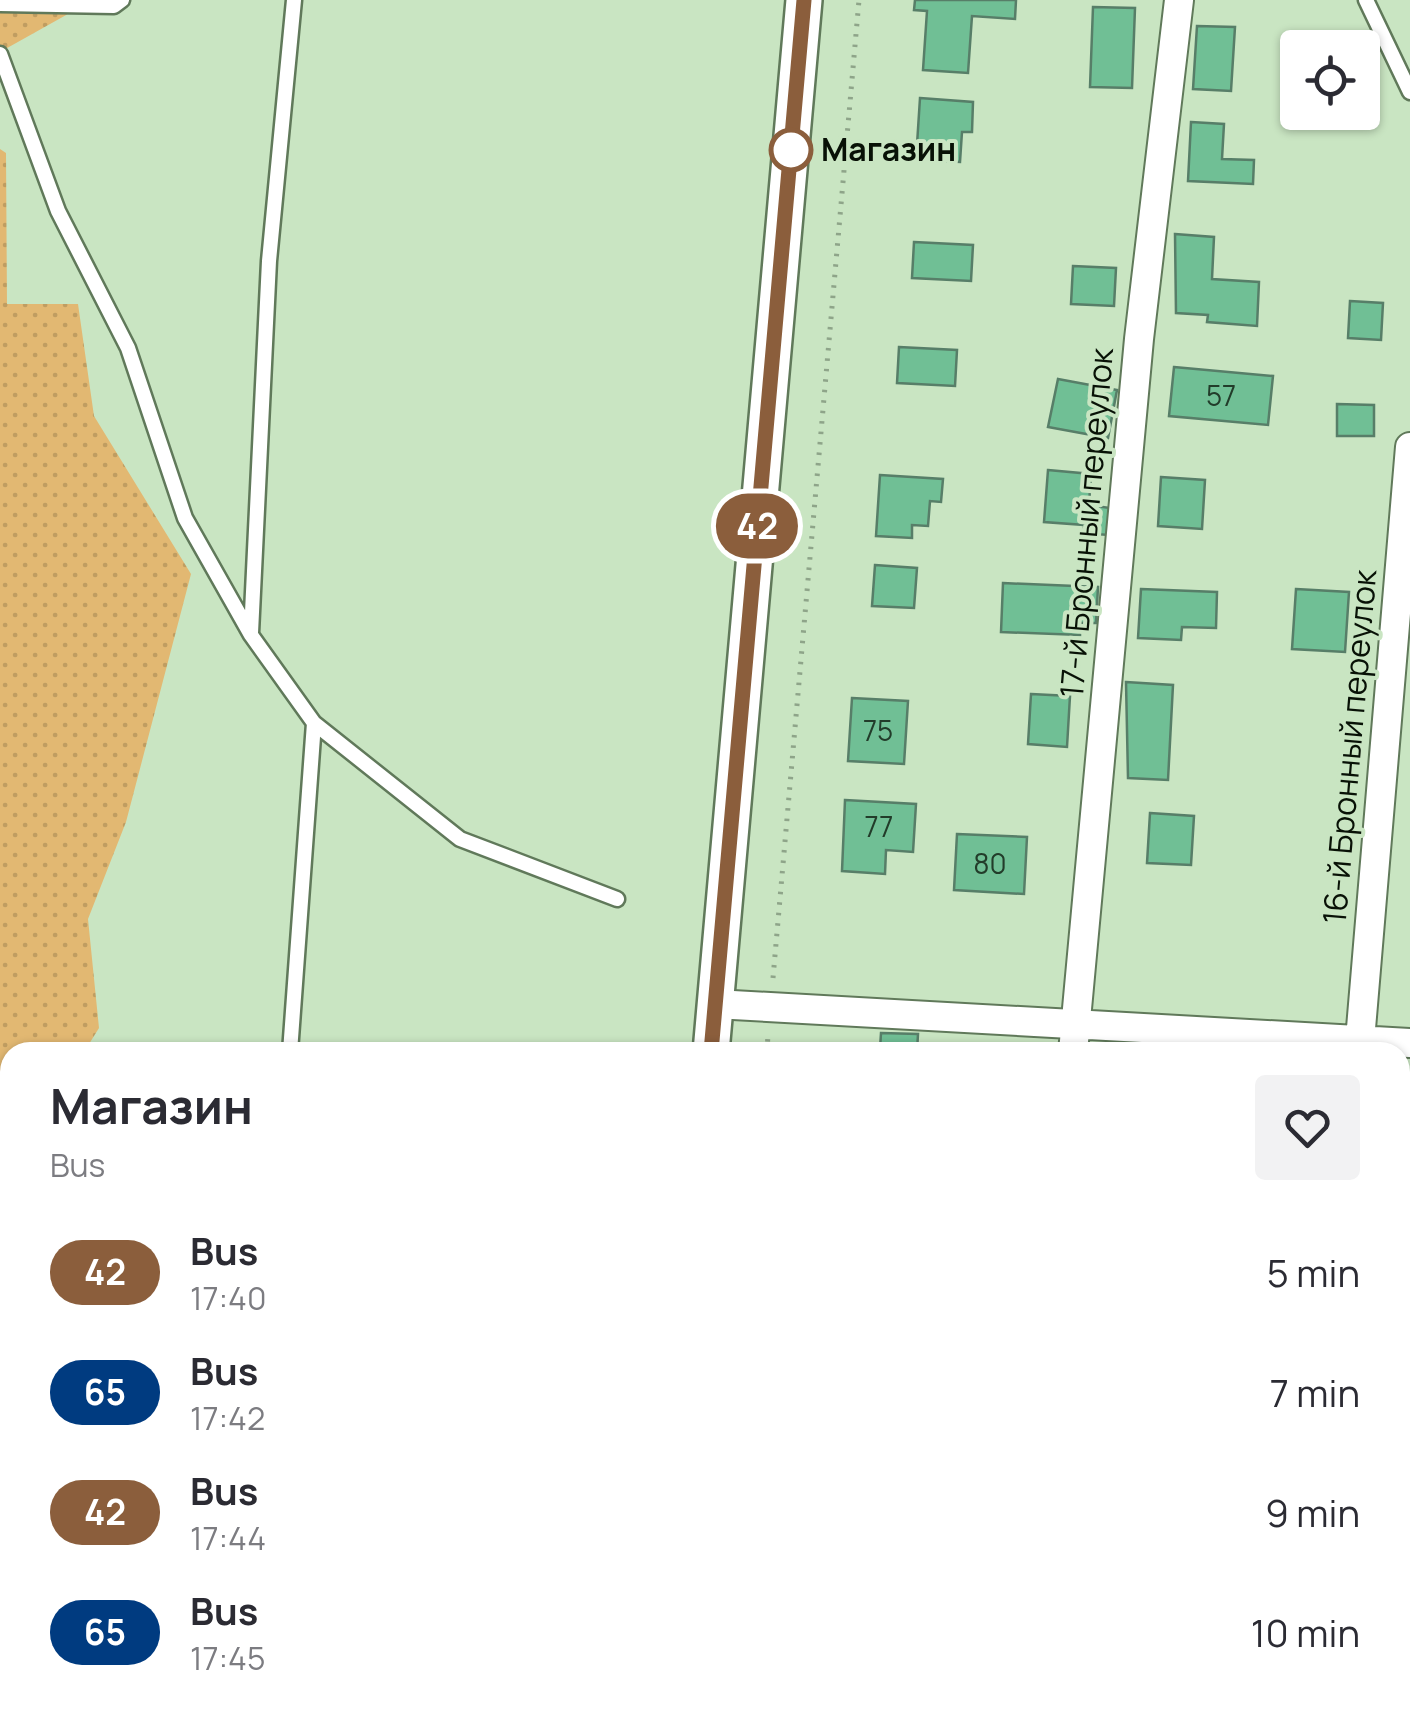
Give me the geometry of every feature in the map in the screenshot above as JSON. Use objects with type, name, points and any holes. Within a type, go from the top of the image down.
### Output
[{"type":"street","points":[[712,1042],[804,0]]},
{"type":"street","name":"17-й Бронный переулок","points":[[1075,1039],[1139,339],[1179,0]]},
{"type":"street","name":"16-й Бронный переулок","points":[[1360,1042],[1410,447]]},
{"type":"street","points":[[715,1004],[1075,1039],[1197,1042]]},
{"type":"lane","points":[[0,4],[114,6],[122,0]]},
{"type":"lane","points":[[251,634],[269,261],[294,0]]},
{"type":"lane","points":[[1366,0],[1405,74],[1410,92]]},
{"type":"lane","points":[[0,54],[58,211],[128,348],[186,518],[251,634],[314,723],[460,839],[617,898]]},
{"type":"lane","points":[[291,1042],[314,723]]},
{"type":"path","points":[[768,1042],[859,0]]},
{"type":"shaded area","points":[[0,0],[93,0],[0,52]]},
{"type":"shaded area","points":[[0,149],[6,153],[7,304],[78,304],[94,416],[191,574],[126,822],[88,919],[99,1028],[90,1042],[0,1042]]},
{"type":"building","points":[[915,0],[1016,0],[1015,19],[972,16],[968,73],[923,70],[927,11],[914,10]]},
{"type":"building","points":[[1093,7],[1135,8],[1132,88],[1090,87]]},
{"type":"building","points":[[1197,26],[1235,27],[1231,91],[1193,89]]},
{"type":"building","points":[[920,98],[973,102],[972,132],[962,132],[960,162],[916,160]]},
{"type":"building","points":[[1191,122],[1224,124],[1222,159],[1254,160],[1253,184],[1188,181]]},
{"type":"building","points":[[1175,234],[1214,237],[1212,279],[1259,282],[1257,326],[1207,322],[1208,315],[1176,313]]},
{"type":"building","points":[[914,242],[973,245],[971,281],[912,278]]},
{"type":"building","points":[[1073,266],[1116,268],[1114,306],[1071,304]]},
{"type":"building","points":[[1350,301],[1383,303],[1381,340],[1348,338]]},
{"type":"building","points":[[899,347],[957,350],[955,386],[897,383]]},
{"type":"building","points":[[1174,367],[1273,376],[1268,425],[1169,416]]},
{"type":"building","points":[[1058,379],[1117,390],[1108,438],[1048,427]]},
{"type":"building","points":[[1337,404],[1374,405],[1374,436],[1337,436]]},
{"type":"building","points":[[1048,470],[1091,474],[1089,505],[1110,508],[1108,535],[1084,533],[1084,525],[1044,522]]},
{"type":"building","points":[[880,475],[943,479],[941,502],[930,501],[928,526],[912,525],[912,538],[876,536]]},
{"type":"building","points":[[1161,477],[1205,480],[1202,529],[1158,526]]},
{"type":"building","points":[[875,565],[917,568],[914,608],[872,606]]},
{"type":"building","points":[[1003,583],[1098,587],[1096,623],[1080,623],[1080,635],[1001,632]]},
{"type":"building","points":[[1141,589],[1217,592],[1216,628],[1182,627],[1181,640],[1138,638]]},
{"type":"building","points":[[1296,589],[1349,592],[1345,652],[1292,649]]},
{"type":"building","points":[[1126,682],[1173,685],[1168,780],[1128,778]]},
{"type":"building","points":[[1031,694],[1070,696],[1067,747],[1028,744]]},
{"type":"building","points":[[852,698],[908,701],[904,764],[848,761]]},
{"type":"building","points":[[845,800],[916,804],[913,852],[886,850],[885,874],[842,871]]},
{"type":"building","points":[[1150,813],[1194,816],[1191,865],[1147,863]]},
{"type":"building","points":[[957,834],[1027,837],[1024,894],[954,890]]},
{"type":"building","points":[[881,1033],[918,1034],[918,1042],[880,1042]]},
{"type":"bus line","name":"42","points":[[712,1042],[804,0]]},
{"type":"place","name":"Магазин","points":[[791,150]]}]
